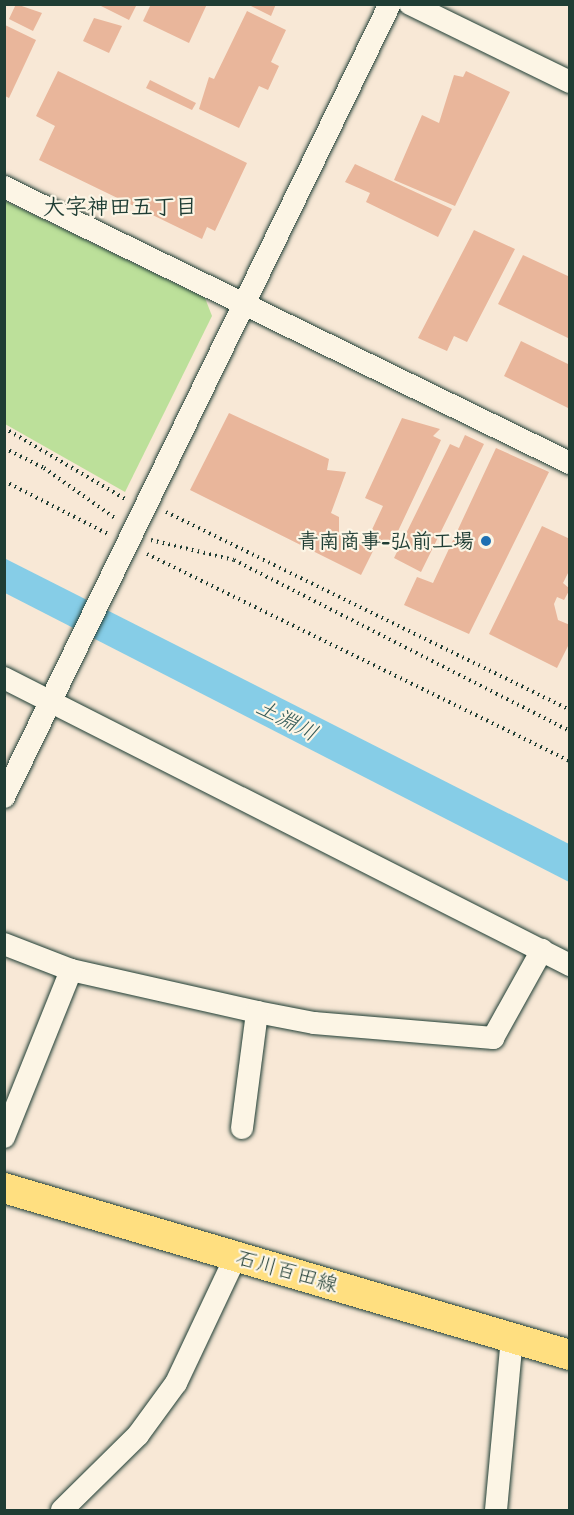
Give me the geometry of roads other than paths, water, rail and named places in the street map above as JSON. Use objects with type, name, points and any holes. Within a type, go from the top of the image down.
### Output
[{"type":"main road","name":"石川百田線","points":[[4,1188],[570,1355]]},
{"type":"street","points":[[4,797],[50,700],[135,546],[245,304],[390,4]]},
{"type":"street","points":[[410,4],[570,82]]},
{"type":"street","points":[[4,187],[570,462]]},
{"type":"street","points":[[4,678],[570,965]]},
{"type":"street","points":[[4,944],[71,970],[314,1023],[493,1038],[542,951]]},
{"type":"street","points":[[4,1137],[71,970]]},
{"type":"street","points":[[243,1128],[257,1012]]},
{"type":"street","points":[[62,1510],[138,1435],[176,1383],[236,1256]]},
{"type":"street","points":[[496,1510],[512,1338]]},
{"type":"water","name":"土淵川","points":[[4,558],[569,844],[569,882],[5,593]]},
{"type":"place","name":"青南商事-弘前工場","points":[[486,541]]},
{"type":"district","name":"大字神田五丁目","points":[[120,207]]}]
